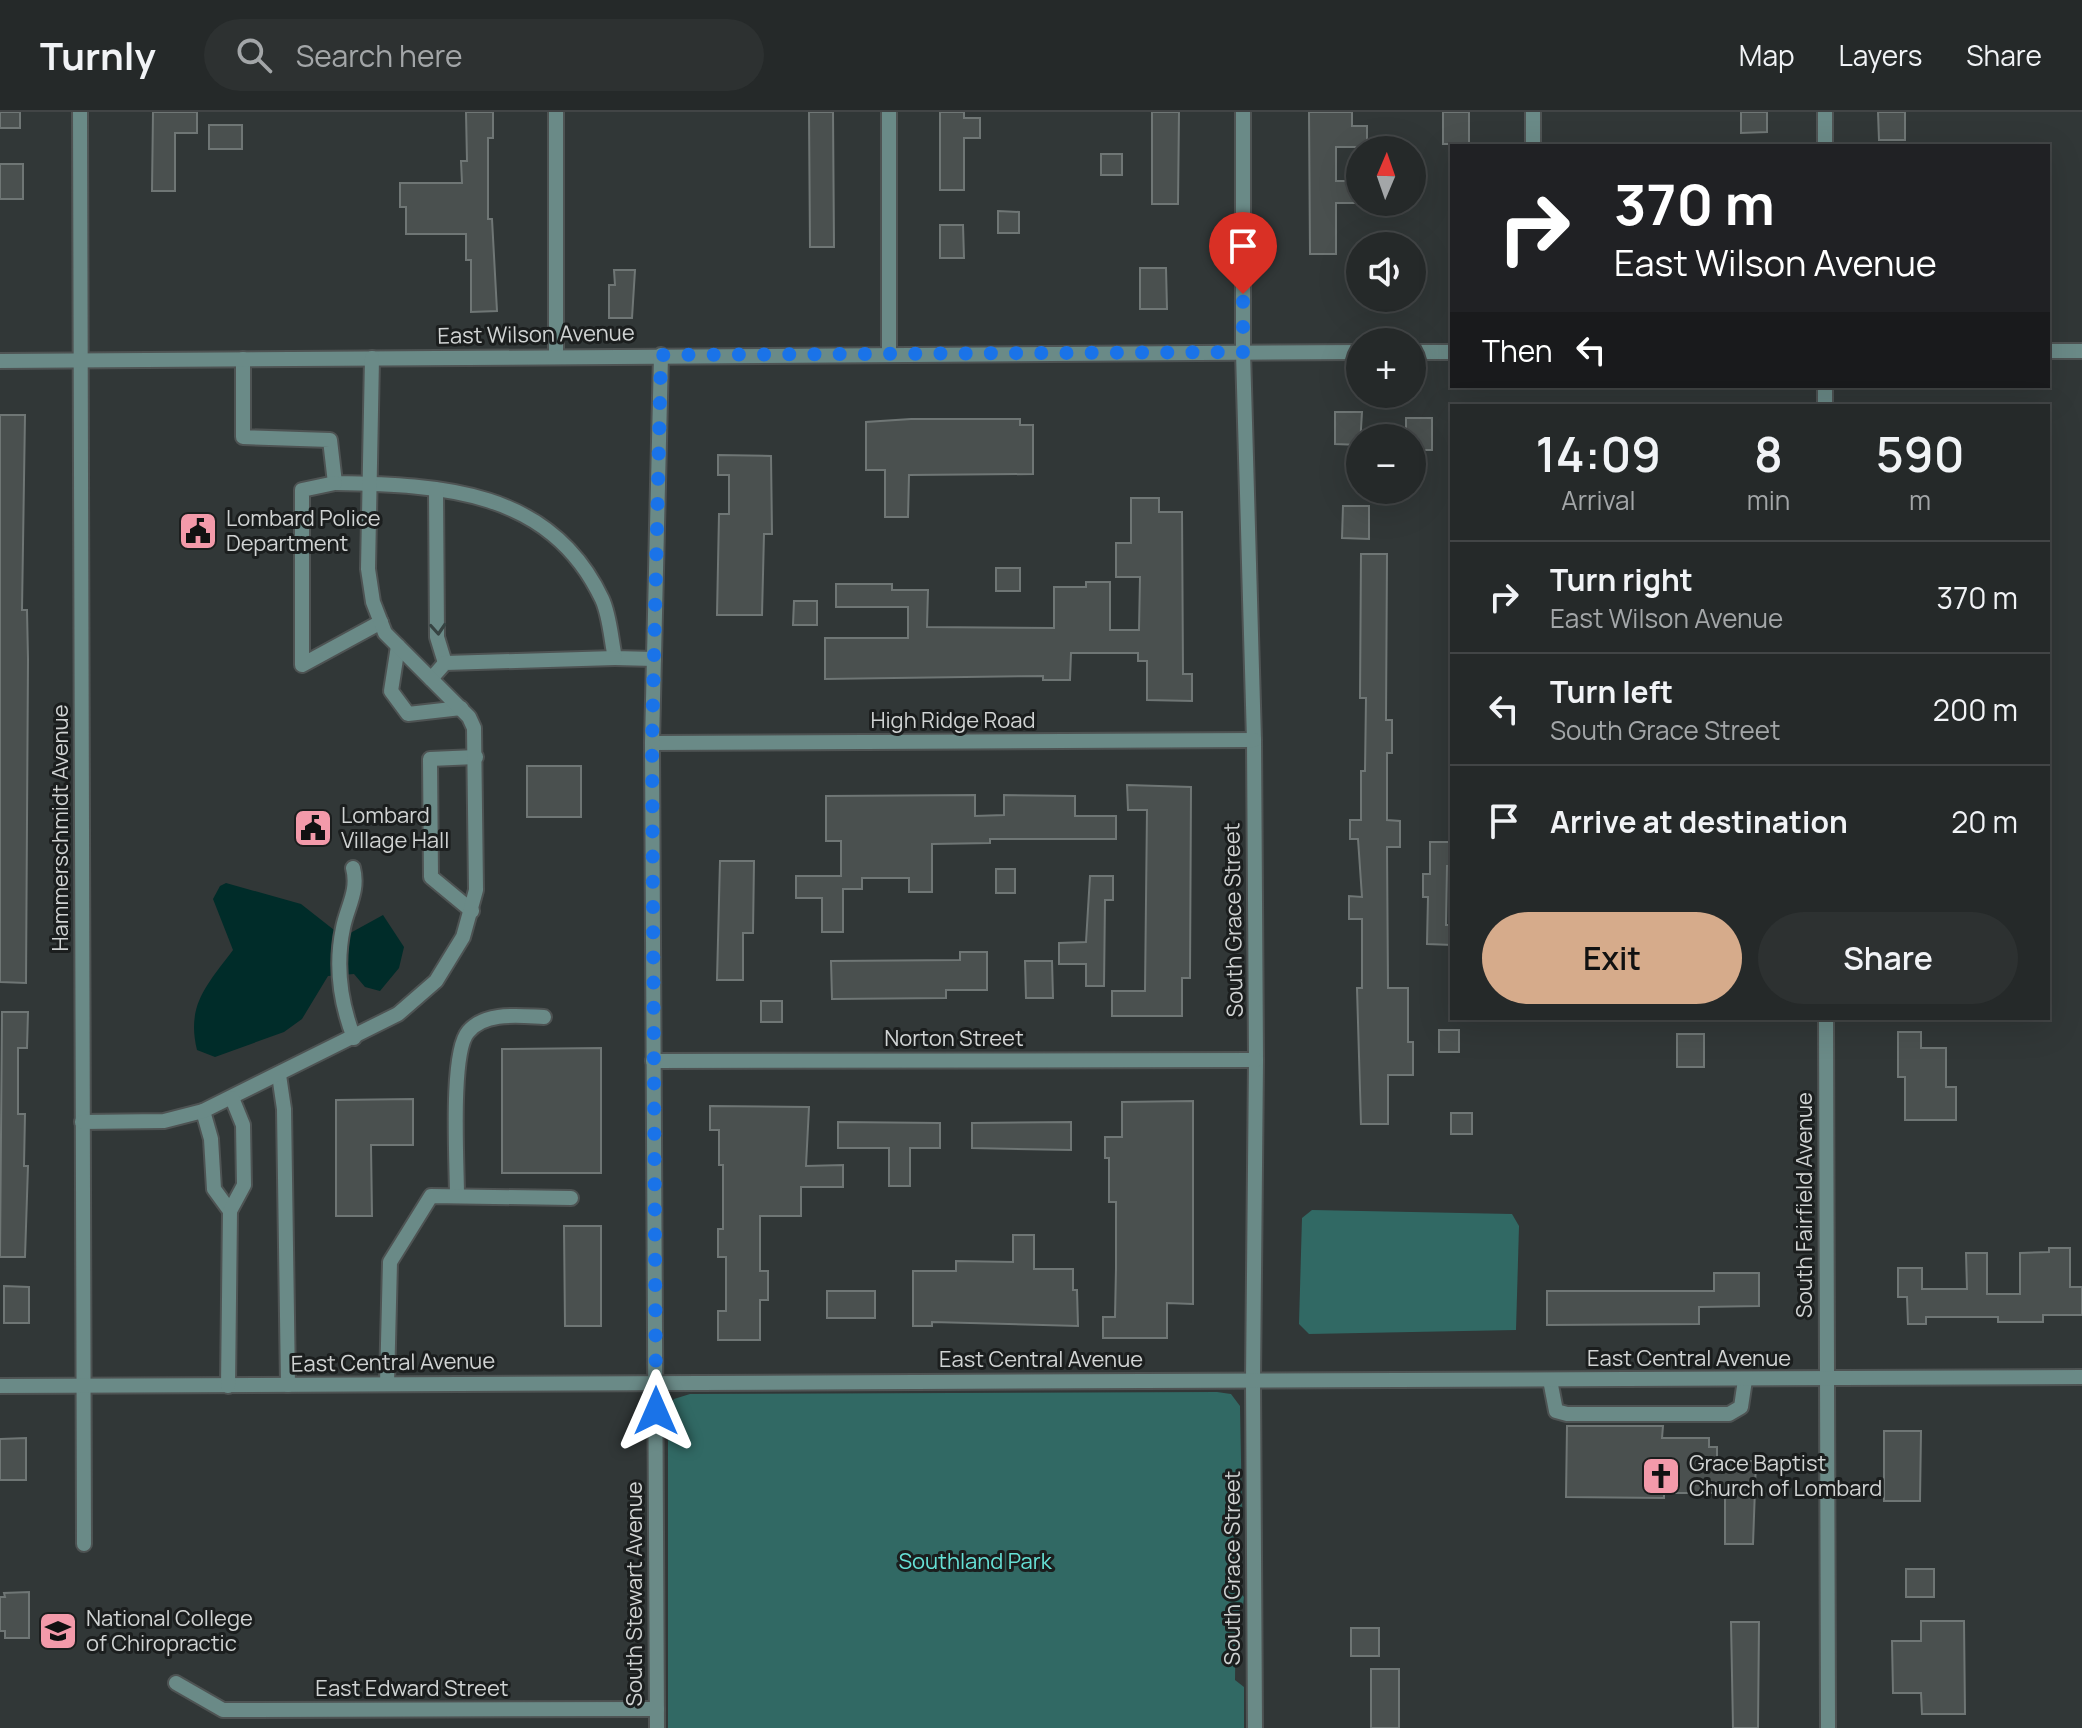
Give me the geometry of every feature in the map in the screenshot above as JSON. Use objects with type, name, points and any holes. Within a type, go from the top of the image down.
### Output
[{"type":"street","name":"Hammerschmidt Avenue","points":[[80,112],[84,1544]]},
{"type":"street","points":[[556,112],[556,357]]},
{"type":"street","points":[[889,112],[889,354]]},
{"type":"street","name":"South Grace Street","points":[[1243,112],[1243,352],[1254,740],[1255,1728]]},
{"type":"street","points":[[1533,112],[1533,144]]},
{"type":"street","points":[[1825,112],[1825,144]]},
{"type":"street","points":[[2050,351],[2082,351]]},
{"type":"street","name":"East Wilson Avenue","points":[[0,361],[1346,352]]},
{"type":"street","points":[[1426,352],[1450,352]]},
{"type":"street","name":"South Stewart Avenue","points":[[657,1728],[652,743],[661,355]]},
{"type":"street","points":[[82,1122],[164,1121],[203,1111],[354,1038],[398,1014],[436,981],[451,961],[472,911],[477,867],[474,728],[461,708],[385,633],[368,569],[372,358]]},
{"type":"street","points":[[243,359],[243,437],[330,440],[335,483]]},
{"type":"street","points":[[381,622],[302,665],[302,490],[335,483],[369,484],[436,490],[506,503],[564,541],[603,600],[615,658]]},
{"type":"street","points":[[436,490],[437,637],[445,663]]},
{"type":"street","points":[[398,646],[391,691],[408,714],[461,708]]},
{"type":"street","points":[[431,679],[445,663],[654,659]]},
{"type":"street","name":"High Ridge Road","points":[[652,743],[1254,740]]},
{"type":"street","points":[[472,911],[431,877],[430,759],[476,757]]},
{"type":"street","points":[[353,868],[353,900],[343,928],[339,993],[354,1038]]},
{"type":"street","points":[[457,1196],[458,1054],[468,1031],[496,1016],[544,1017]]},
{"type":"street","name":"South Fairfield Avenue","points":[[1826,1020],[1828,1728]]},
{"type":"street","name":"Norton Street","points":[[653,1061],[1256,1060]]},
{"type":"street","points":[[279,1075],[284,1109],[288,1385]]},
{"type":"street","points":[[228,1386],[230,1211],[244,1185],[243,1125],[232,1098]]},
{"type":"street","points":[[203,1111],[211,1139],[214,1189],[230,1211]]},
{"type":"street","points":[[387,1384],[390,1262],[431,1196],[571,1198]]},
{"type":"street","name":"East Central Avenue","points":[[0,1386],[2082,1377]]},
{"type":"street","points":[[1550,1380],[1556,1411],[1596,1414],[1729,1414],[1741,1407],[1745,1380]]},
{"type":"street","name":"East Edward Street","points":[[176,1683],[223,1710],[657,1709]]},
{"type":"green space","points":[[1312,1210],[1512,1214],[1519,1226],[1516,1330],[1309,1334],[1299,1324],[1302,1218]]},
{"type":"green space","name":"Southland Park","points":[[690,1394],[1231,1394],[1240,1406],[1242,1513],[1234,1520],[1234,1586],[1244,1597],[1243,1606],[1236,1614],[1235,1680],[1244,1687],[1244,1728],[668,1728],[668,1408],[674,1399]]},
{"type":"shaded area","points":[[226,883],[301,904],[343,937],[383,915],[404,947],[399,968],[380,991],[365,987],[354,974],[328,976],[302,1019],[284,1032],[215,1057],[197,1050],[194,1020],[201,996],[233,950],[213,899],[220,886]]},
{"type":"building","points":[[0,112],[20,112],[20,128],[0,128]]},
{"type":"building","points":[[153,112],[197,112],[197,133],[175,133],[175,191],[152,191]]},
{"type":"building","points":[[466,112],[493,112],[493,138],[488,138],[488,219],[492,219],[497,311],[471,312],[471,260],[466,260],[466,234],[406,234],[406,207],[400,207],[400,183],[462,183],[461,161],[467,161]]},
{"type":"building","points":[[809,112],[833,112],[834,247],[810,247]]},
{"type":"building","points":[[940,112],[964,112],[964,118],[980,118],[980,138],[964,138],[964,190],[940,190]]},
{"type":"building","points":[[1152,112],[1179,112],[1178,204],[1152,204]]},
{"type":"building","points":[[1309,112],[1352,112],[1352,126],[1367,126],[1367,136],[1346,136],[1346,147],[1336,147],[1336,181],[1346,181],[1346,203],[1336,203],[1336,254],[1310,254]]},
{"type":"building","points":[[1443,112],[1469,112],[1469,144],[1443,144]]},
{"type":"building","points":[[1741,112],[1767,112],[1767,132],[1741,133]]},
{"type":"building","points":[[1878,112],[1905,112],[1905,140],[1879,140]]},
{"type":"building","points":[[209,125],[242,125],[242,149],[209,149]]},
{"type":"building","points":[[1101,154],[1122,154],[1122,175],[1101,175]]},
{"type":"building","points":[[0,164],[23,164],[23,199],[0,199]]},
{"type":"building","points":[[998,211],[1019,212],[1019,233],[998,233]]},
{"type":"building","points":[[940,225],[963,225],[964,258],[940,258]]},
{"type":"building","points":[[1140,268],[1166,268],[1167,309],[1140,309]]},
{"type":"building","points":[[614,270],[635,270],[632,318],[609,318],[609,285],[615,285]]},
{"type":"building","points":[[1335,412],[1362,412],[1361,424],[1346,424],[1346,444],[1335,444]]},
{"type":"building","points":[[0,415],[25,415],[22,610],[27,610],[28,659],[26,983],[0,982]]},
{"type":"building","points":[[1406,418],[1432,418],[1432,450],[1426,450],[1426,424],[1406,424]]},
{"type":"building","points":[[1020,419],[1020,425],[1033,425],[1033,474],[909,475],[908,517],[885,517],[885,470],[866,470],[866,422]]},
{"type":"building","points":[[718,455],[771,456],[772,534],[764,534],[762,615],[717,615],[719,514],[729,514],[729,475],[718,475]]},
{"type":"building","points":[[1131,498],[1159,498],[1159,512],[1182,512],[1183,674],[1192,674],[1192,701],[1147,700],[1147,661],[1138,661],[1138,653],[1071,653],[1070,680],[1043,680],[1043,676],[825,679],[825,638],[908,638],[908,607],[836,607],[836,584],[892,584],[892,590],[928,590],[927,627],[1054,628],[1054,587],[1086,587],[1086,582],[1110,582],[1110,630],[1139,630],[1140,577],[1116,577],[1116,543],[1131,543]]},
{"type":"building","points":[[1343,506],[1369,506],[1369,539],[1342,538]]},
{"type":"building","points":[[1361,554],[1387,554],[1386,720],[1392,720],[1392,753],[1387,753],[1387,820],[1400,821],[1400,847],[1387,847],[1388,988],[1408,988],[1408,1042],[1413,1042],[1413,1075],[1388,1075],[1388,1124],[1361,1124],[1357,988],[1362,988],[1362,919],[1349,919],[1349,896],[1362,897],[1358,839],[1350,839],[1350,820],[1361,820],[1361,771],[1365,771],[1366,698],[1360,698]]},
{"type":"building","points":[[996,568],[1020,568],[1020,591],[996,591]]},
{"type":"building","points":[[794,601],[817,601],[817,625],[793,625]]},
{"type":"building","points":[[527,766],[581,766],[581,817],[527,817]]},
{"type":"building","points":[[1127,785],[1191,787],[1190,978],[1182,978],[1182,1016],[1112,1016],[1112,991],[1145,991],[1147,810],[1128,810]]},
{"type":"building","points":[[975,795],[975,816],[1004,815],[1004,795],[1075,796],[1075,816],[1116,816],[1116,839],[990,839],[990,843],[932,844],[932,892],[909,892],[909,878],[862,878],[862,889],[843,889],[843,932],[822,932],[822,898],[796,898],[796,876],[841,876],[841,841],[826,841],[826,796]]},
{"type":"building","points":[[1430,842],[1450,842],[1446,925],[1450,925],[1450,945],[1427,944],[1428,897],[1423,897],[1423,874],[1430,874]]},
{"type":"building","points":[[720,861],[754,861],[753,933],[743,933],[743,980],[717,980]]},
{"type":"building","points":[[996,869],[1015,869],[1015,893],[996,893]]},
{"type":"building","points":[[1090,876],[1113,876],[1113,900],[1105,900],[1104,986],[1086,986],[1086,964],[1059,964],[1059,943],[1086,942]]},
{"type":"building","points":[[960,952],[987,952],[987,990],[946,990],[946,998],[832,999],[831,961],[960,960]]},
{"type":"building","points":[[1025,961],[1052,961],[1053,998],[1026,998]]},
{"type":"building","points":[[761,1001],[782,1001],[782,1022],[761,1022]]},
{"type":"building","points":[[2,1012],[28,1012],[27,1048],[18,1048],[18,1114],[25,1114],[24,1166],[28,1166],[25,1257],[0,1257]]},
{"type":"building","points":[[1439,1030],[1459,1030],[1459,1052],[1439,1052]]},
{"type":"building","points":[[1898,1032],[1921,1032],[1921,1048],[1946,1048],[1946,1087],[1956,1087],[1956,1120],[1905,1120],[1905,1077],[1898,1077]]},
{"type":"building","points":[[1677,1034],[1704,1034],[1704,1067],[1677,1067]]},
{"type":"building","points":[[601,1048],[601,1173],[502,1173],[502,1049]]},
{"type":"building","points":[[413,1099],[413,1145],[371,1145],[372,1216],[336,1216],[336,1100]]},
{"type":"building","points":[[1193,1101],[1193,1304],[1167,1303],[1167,1338],[1103,1338],[1103,1317],[1115,1317],[1116,1268],[1116,1202],[1109,1202],[1109,1158],[1105,1158],[1105,1137],[1122,1137],[1122,1102]]},
{"type":"building","points":[[710,1106],[809,1107],[806,1166],[843,1165],[843,1187],[801,1187],[801,1216],[760,1216],[760,1271],[768,1271],[768,1300],[760,1300],[760,1340],[718,1340],[718,1311],[726,1311],[726,1257],[718,1257],[718,1229],[723,1229],[723,1165],[719,1165],[719,1130],[710,1130]]},
{"type":"building","points":[[1451,1113],[1472,1113],[1472,1134],[1451,1134]]},
{"type":"building","points":[[838,1122],[940,1123],[940,1148],[910,1148],[910,1186],[889,1186],[889,1148],[838,1148]]},
{"type":"building","points":[[1071,1122],[1071,1150],[972,1148],[972,1123]]},
{"type":"building","points":[[564,1226],[601,1226],[601,1326],[565,1326]]},
{"type":"building","points":[[1013,1235],[1034,1235],[1034,1269],[1073,1269],[1078,1326],[932,1322],[932,1326],[913,1326],[913,1271],[956,1271],[956,1261],[1013,1262]]},
{"type":"building","points":[[2049,1248],[2070,1248],[2070,1287],[2082,1287],[2082,1315],[2043,1315],[2043,1322],[1998,1322],[1998,1317],[1926,1317],[1926,1324],[1908,1324],[1907,1297],[1898,1297],[1898,1268],[1922,1268],[1922,1289],[1967,1289],[1966,1253],[1987,1253],[1987,1294],[2020,1294],[2020,1253],[2049,1252]]},
{"type":"building","points":[[1714,1273],[1759,1273],[1759,1306],[1699,1307],[1699,1324],[1547,1325],[1547,1291],[1714,1291]]},
{"type":"building","points":[[4,1286],[29,1287],[29,1323],[4,1323]]},
{"type":"building","points":[[827,1291],[875,1291],[875,1318],[827,1318]]},
{"type":"building","name":"Grace Baptist Church of Lombard","points":[[1567,1426],[1663,1426],[1662,1438],[1709,1438],[1709,1447],[1717,1447],[1717,1461],[1756,1461],[1753,1544],[1725,1544],[1725,1493],[1664,1493],[1664,1498],[1566,1497]]},
{"type":"building","points":[[1884,1431],[1921,1431],[1920,1501],[1884,1501]]},
{"type":"building","points":[[26,1438],[26,1480],[0,1480],[0,1439]]},
{"type":"building","points":[[1906,1569],[1934,1569],[1934,1597],[1906,1597]]},
{"type":"building","points":[[29,1592],[29,1638],[5,1638],[5,1631],[0,1631],[0,1597],[5,1597],[4,1593]]},
{"type":"building","points":[[1921,1621],[1964,1621],[1965,1714],[1922,1714],[1921,1693],[1893,1693],[1892,1641],[1921,1641]]},
{"type":"building","points":[[1731,1622],[1759,1622],[1758,1728],[1733,1728]]},
{"type":"building","points":[[1351,1628],[1379,1628],[1379,1656],[1351,1656]]},
{"type":"building","points":[[1371,1669],[1399,1669],[1399,1728],[1371,1728]]},
{"type":"place","name":"Lombard Police Department","points":[[198,531]]},
{"type":"place","name":"Lombard Village Hall","points":[[313,828]]},
{"type":"place","name":"Grace Baptist Church of Lombard","points":[[1661,1476]]},
{"type":"place","name":"National College of Chiropractic","points":[[58,1631]]},
{"type":"route","points":[[656,1411],[652,743],[661,355],[1243,352],[1243,294]]}]
